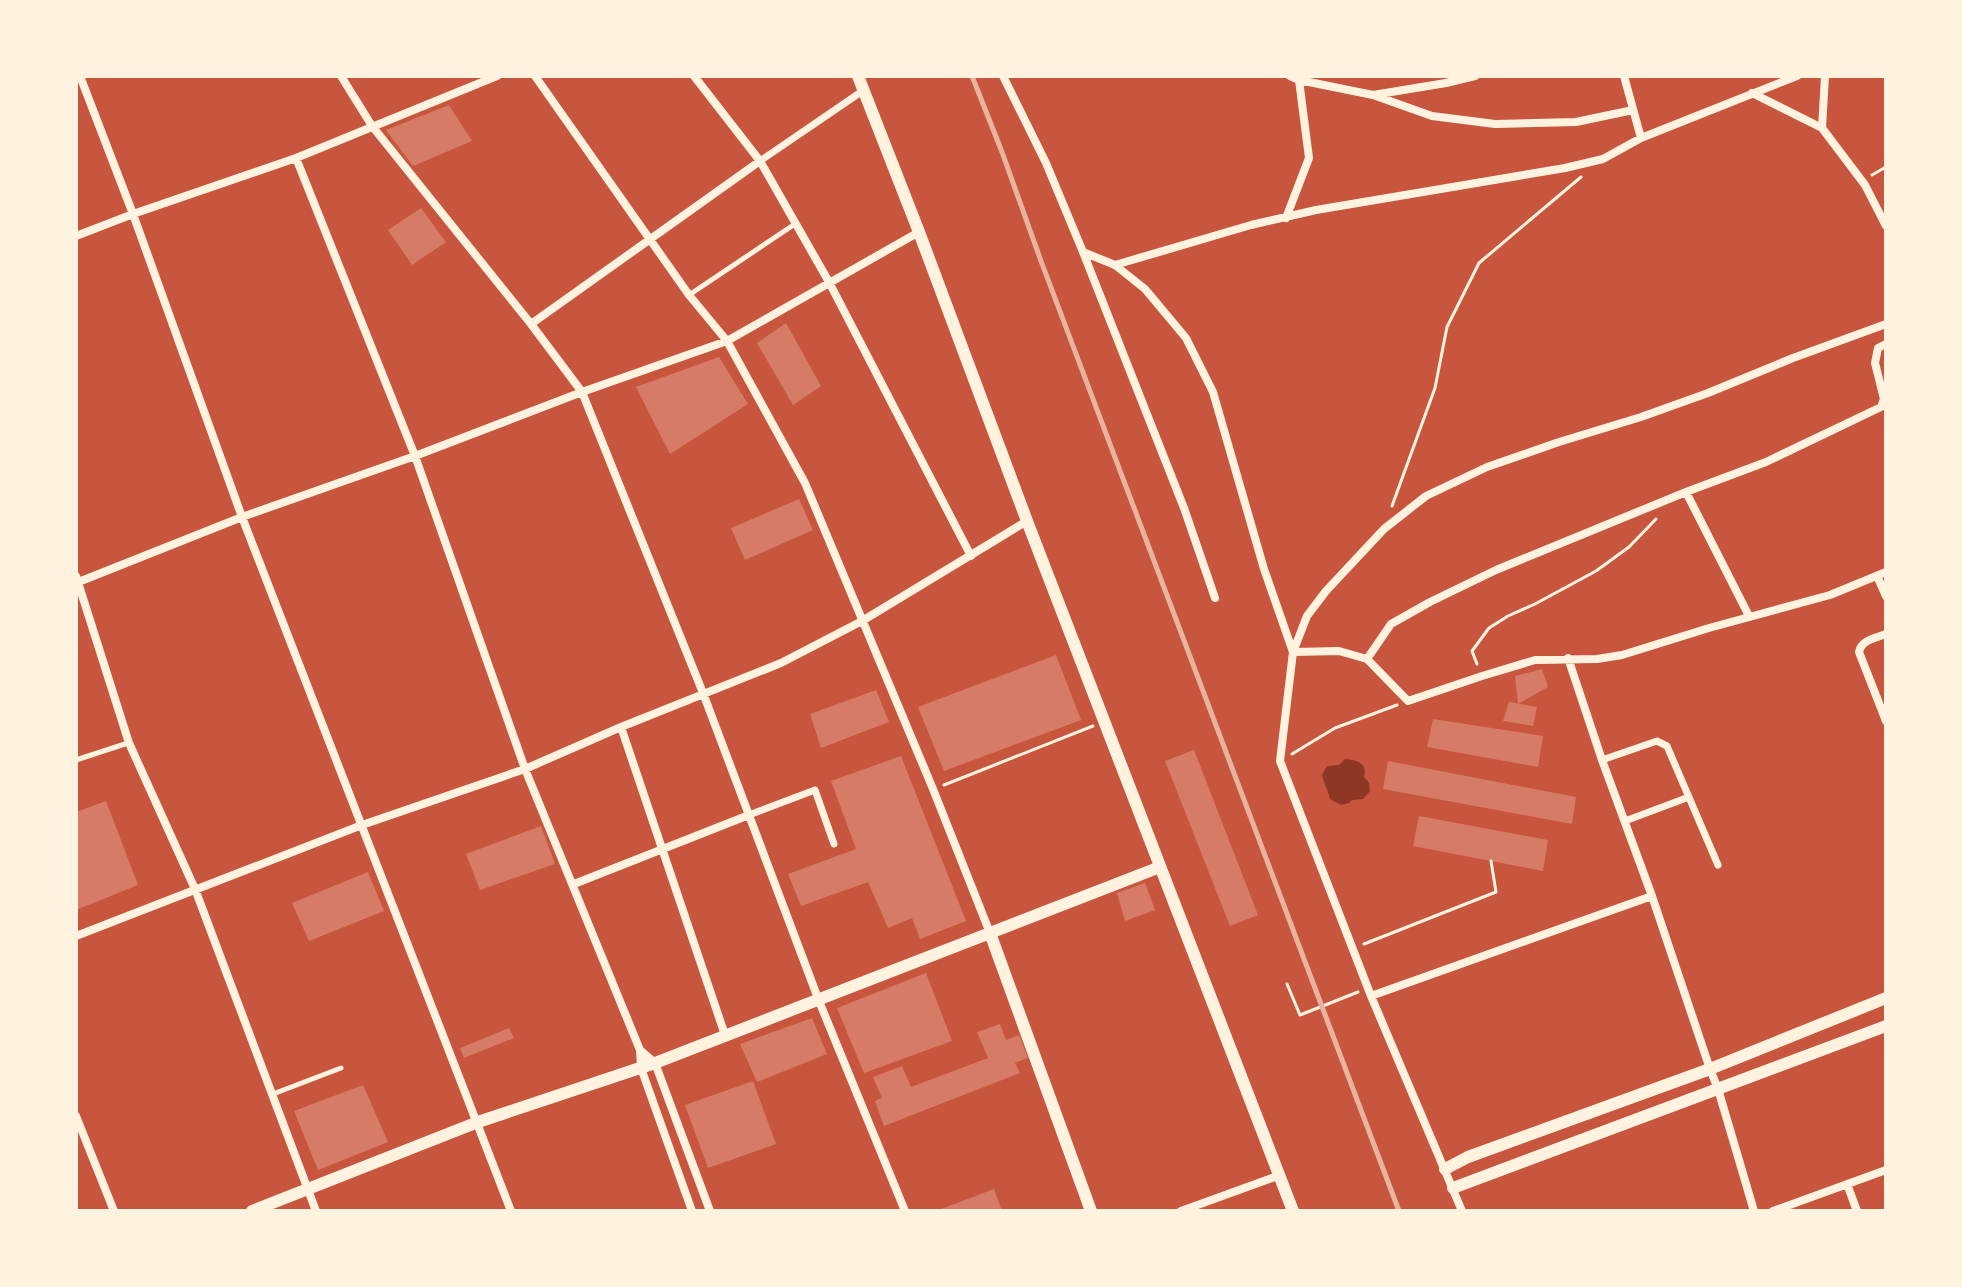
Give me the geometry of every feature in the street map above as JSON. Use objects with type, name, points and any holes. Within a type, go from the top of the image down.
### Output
[{"type":"street","points":[[80,76],[242,517],[511,1211]]},
{"type":"street","points":[[341,76],[372,126],[582,392],[703,693],[819,1001],[905,1211]]},
{"type":"street","points":[[76,236],[296,158],[497,76]]},
{"type":"street","points":[[535,76],[689,295],[727,341],[805,483],[990,933],[1091,1211]]},
{"type":"street","points":[[694,76],[760,161],[829,282],[971,556]]},
{"type":"street","points":[[858,76],[1293,1211]]},
{"type":"street","points":[[1003,76],[1046,163],[1083,252],[1184,508],[1215,598]]},
{"type":"street","points":[[1290,76],[1373,95],[1432,116],[1495,124],[1576,122],[1633,110]]},
{"type":"street","points":[[1373,95],[1475,76]]},
{"type":"street","points":[[1624,76],[1641,138]]},
{"type":"street","points":[[1115,265],[1251,225],[1316,210],[1603,159],[1641,138],[1797,76]]},
{"type":"street","points":[[1822,128],[1825,76]]},
{"type":"street","points":[[1286,218],[1309,158],[1299,80]]},
{"type":"street","points":[[531,324],[864,90]]},
{"type":"street","points":[[1752,93],[1822,128],[1862,181],[1886,226]]},
{"type":"street","points":[[296,158],[415,456],[525,769],[640,1050],[641,1068],[692,1211]]},
{"type":"street","points":[[316,1211],[195,889],[129,743],[77,581],[242,517],[727,341],[919,232]]},
{"type":"street","points":[[1083,252],[1115,265],[1145,289],[1186,338],[1213,392],[1264,569],[1293,652]]},
{"type":"street","points":[[1462,1211],[1368,992],[1280,761],[1293,652],[1307,616],[1384,529],[1426,496],[1487,467],[1708,393],[1886,324]]},
{"type":"street","points":[[1367,659],[1391,624],[1430,602],[1496,570],[1766,462],[1881,407],[1884,399],[1875,363],[1878,348],[1886,344]]},
{"type":"street","points":[[1686,492],[1749,616]]},
{"type":"street","points":[[76,936],[362,825],[525,769],[781,663],[862,621],[1027,521]]},
{"type":"street","points":[[1293,652],[1339,651],[1367,659],[1408,701],[1535,660],[1597,659],[1622,655],[1830,595],[1881,574],[1886,596]]},
{"type":"street","points":[[1886,634],[1863,642],[1859,652],[1886,721]]},
{"type":"street","points":[[1568,658],[1718,1089],[1754,1211]]},
{"type":"street","points":[[621,727],[725,1035]]},
{"type":"street","points":[[1602,760],[1657,741],[1667,746],[1718,865]]},
{"type":"street","points":[[574,884],[815,790],[834,844]]},
{"type":"street","points":[[1625,821],[1689,797]]},
{"type":"street","points":[[252,1211],[478,1122],[641,1068],[819,1001],[1160,867]]},
{"type":"street","points":[[1368,992],[1652,896]]},
{"type":"street","points":[[1445,1169],[1468,1157],[1710,1069],[1886,998]]},
{"type":"street","points":[[1453,1188],[1886,1026]]},
{"type":"street","points":[[640,1050],[655,1063],[710,1211]]},
{"type":"street","points":[[76,1116],[114,1211]]},
{"type":"street","points":[[1773,1211],[1886,1170]]},
{"type":"street","points":[[1181,1211],[1280,1175]]},
{"type":"street","points":[[1847,1184],[1857,1211]]},
{"type":"lane","points":[[689,295],[796,224]]},
{"type":"lane","points":[[76,760],[129,743]]},
{"type":"lane","points":[[273,1094],[341,1068]]},
{"type":"path","points":[[1862,181],[1886,167]]},
{"type":"path","points":[[1384,529],[1435,388],[1447,327],[1479,263],[1580,178]]},
{"type":"path","points":[[1482,676],[1472,651],[1489,628],[1596,571],[1629,547],[1661,515]]},
{"type":"path","points":[[1280,761],[1335,728],[1408,701]]},
{"type":"path","points":[[933,789],[1104,722]]},
{"type":"path","points":[[1353,948],[1496,892],[1491,861]]},
{"type":"path","points":[[1287,984],[1300,1015],[1368,992]]},
{"type":"shaded area","points":[[1345,759],[1363,765],[1370,791],[1363,799],[1341,805],[1330,799],[1322,775],[1327,766],[1339,765]]},
{"type":"building","points":[[449,105],[472,141],[413,166],[386,130]]},
{"type":"building","points":[[421,208],[446,242],[412,265],[388,230]]},
{"type":"building","points":[[786,323],[821,386],[793,405],[757,343]]},
{"type":"building","points":[[719,357],[748,404],[670,454],[636,387]]},
{"type":"building","points":[[799,499],[813,530],[745,560],[731,528]]},
{"type":"building","points":[[1056,655],[1081,720],[944,771],[918,707]]},
{"type":"building","points":[[1542,669],[1548,687],[1518,704],[1515,676]]},
{"type":"building","points":[[876,690],[889,722],[821,748],[810,714]]},
{"type":"building","points":[[1509,702],[1537,707],[1533,726],[1503,721]]},
{"type":"building","points":[[1433,719],[1543,736],[1538,767],[1427,747]]},
{"type":"building","points":[[1194,750],[1258,915],[1230,926],[1165,761]]},
{"type":"building","points":[[901,756],[966,921],[920,939],[912,918],[888,928],[868,882],[801,906],[788,874],[856,849],[831,781]]},
{"type":"building","points":[[1388,761],[1576,797],[1572,824],[1383,789]]},
{"type":"building","points":[[106,801],[138,885],[76,910],[76,812]]},
{"type":"building","points":[[1419,816],[1548,840],[1543,871],[1413,846]]},
{"type":"building","points":[[541,826],[555,864],[480,890],[466,854]]},
{"type":"building","points":[[368,872],[384,911],[309,941],[292,903]]},
{"type":"building","points":[[1145,883],[1155,910],[1125,921],[1117,893]]},
{"type":"building","points":[[926,973],[952,1041],[864,1073],[837,1008]]},
{"type":"building","points":[[812,1018],[827,1054],[757,1082],[740,1044]]},
{"type":"building","points":[[1000,1024],[1006,1040],[1019,1035],[1028,1058],[1015,1063],[1020,1073],[884,1126],[875,1101],[882,1098],[873,1077],[902,1066],[911,1087],[988,1058],[977,1032]]},
{"type":"building","points":[[509,1028],[514,1038],[464,1058],[460,1048]]},
{"type":"building","points":[[753,1081],[776,1144],[708,1168],[685,1105]]},
{"type":"building","points":[[363,1085],[388,1142],[318,1170],[294,1111]]},
{"type":"building","points":[[994,1189],[1002,1211],[936,1211]]},
{"type":"railway","points":[[972,76],[1399,1211]]}]
